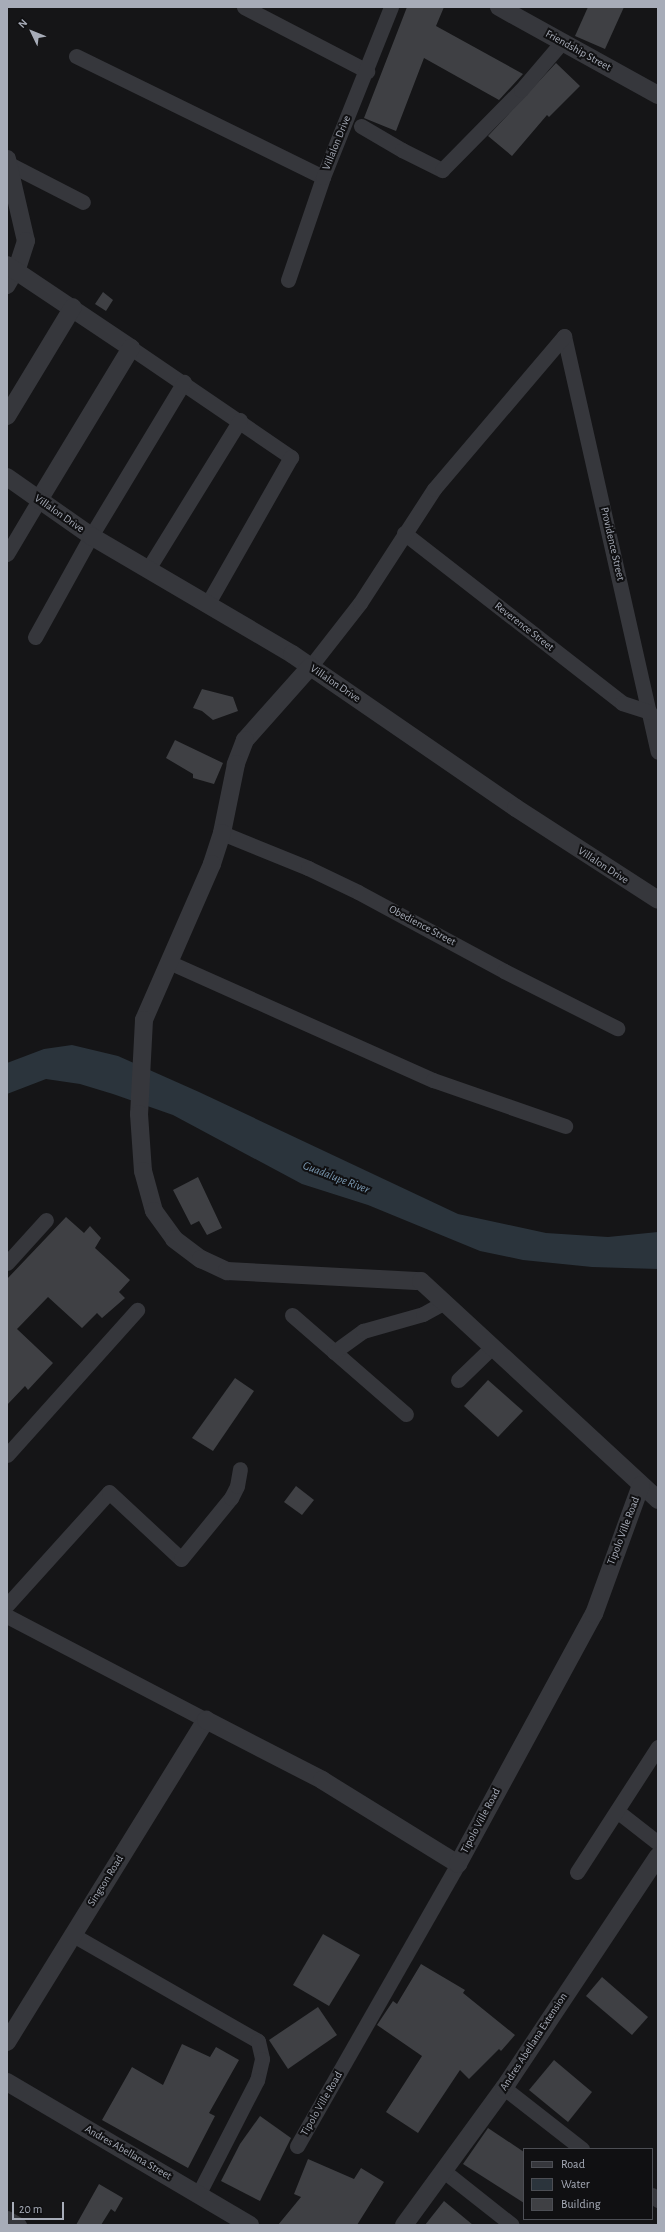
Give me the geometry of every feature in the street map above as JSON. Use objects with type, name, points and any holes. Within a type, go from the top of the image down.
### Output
[{"type":"street","points":[[244,7],[367,71]]},
{"type":"street","name":"Villalon Drive","points":[[288,280],[323,177],[367,71],[391,7]]},
{"type":"street","name":"Friendship Street","points":[[499,7],[658,95]]},
{"type":"street","points":[[362,126],[402,150],[442,170],[521,90],[562,42]]},
{"type":"street","points":[[76,56],[323,177]]},
{"type":"street","points":[[8,161],[83,202]]},
{"type":"street","points":[[7,286],[12,267],[26,241],[8,161]]},
{"type":"street","points":[[12,267],[240,420],[291,457],[208,603]]},
{"type":"street","points":[[7,416],[73,307]]},
{"type":"street","name":"Providence Street","points":[[404,533],[434,489],[564,336],[658,752]]},
{"type":"street","points":[[7,554],[131,348]]},
{"type":"street","points":[[35,637],[91,536],[184,382]]},
{"type":"street","points":[[148,569],[240,420]]},
{"type":"street","name":"Villalon Drive","points":[[7,477],[91,536],[257,631],[516,808],[658,900]]},
{"type":"street","points":[[404,533],[360,603],[310,667],[246,740],[236,764],[222,834],[212,864],[144,1020],[139,1114],[143,1171],[154,1211],[174,1239],[201,1259],[227,1271],[241,1273],[421,1281],[658,1500]]},
{"type":"street","name":"Reverence Street","points":[[404,533],[622,703],[650,712]]},
{"type":"street","name":"Obedience Street","points":[[222,834],[308,868],[358,892],[504,970],[618,1028]]},
{"type":"street","points":[[170,963],[433,1080],[565,1126]]},
{"type":"street","points":[[7,1263],[46,1220]]},
{"type":"street","points":[[334,1352],[362,1331],[423,1314],[445,1302]]},
{"type":"street","points":[[7,1455],[137,1310]]},
{"type":"street","points":[[292,1315],[406,1414]]},
{"type":"street","points":[[458,1380],[492,1347]]},
{"type":"street","points":[[7,1605],[109,1492],[181,1559],[231,1498],[237,1486],[240,1469]]},
{"type":"street","name":"Tipolo Ville Road","points":[[297,2146],[458,1864],[594,1614],[641,1485]]},
{"type":"street","points":[[7,1616],[322,1780],[458,1864]]},
{"type":"street","name":"Singson Road","points":[[7,2042],[206,1720]]},
{"type":"street","points":[[577,1872],[658,1747]]},
{"type":"street","points":[[617,1811],[658,1843]]},
{"type":"street","name":"Andres Abellana Extension","points":[[404,2225],[445,2172],[504,2088],[658,1856]]},
{"type":"street","points":[[73,1935],[258,2041],[262,2059],[256,2080],[198,2194]]},
{"type":"street","name":"Andres Abellana Street","points":[[7,2082],[250,2225]]},
{"type":"street","points":[[504,2088],[581,2148]]},
{"type":"street","points":[[445,2172],[512,2225]]},
{"type":"street","points":[[7,2218],[19,2225]]},
{"type":"water","name":"Guadalupe River","points":[[72,1045],[118,1056],[199,1092],[458,1214],[546,1233],[608,1237],[658,1232],[658,1269],[592,1267],[523,1260],[480,1251],[368,1205],[302,1184],[173,1115],[113,1094],[80,1084],[46,1079],[7,1094],[7,1063],[44,1049]]},
{"type":"building","points":[[407,7],[444,7],[436,26],[523,74],[499,100],[424,58],[396,131],[364,118]]},
{"type":"building","points":[[588,7],[624,7],[605,49],[575,36]]},
{"type":"building","points":[[556,63],[580,86],[549,117],[547,115],[512,156],[488,136]]},
{"type":"building","points":[[103,292],[113,300],[106,311],[95,304]]},
{"type":"building","points":[[202,689],[233,697],[238,711],[213,720],[202,711],[193,708]]},
{"type":"building","points":[[175,740],[223,763],[214,784],[193,778],[193,774],[166,758]]},
{"type":"building","points":[[198,1177],[222,1228],[207,1235],[199,1221],[191,1225],[173,1190]]},
{"type":"building","points":[[66,1217],[84,1233],[90,1226],[101,1238],[95,1248],[130,1280],[119,1292],[125,1298],[102,1318],[97,1313],[82,1328],[48,1297],[17,1329],[53,1363],[28,1390],[25,1386],[7,1405],[7,1279]]},
{"type":"building","points":[[235,1378],[254,1391],[213,1451],[192,1438]]},
{"type":"building","points":[[488,1380],[523,1411],[498,1437],[464,1406]]},
{"type":"building","points":[[296,1486],[314,1500],[302,1515],[284,1502]]},
{"type":"building","points":[[323,1934],[360,1955],[329,2006],[293,1985]]},
{"type":"building","points":[[421,1964],[465,1990],[463,1993],[515,2035],[501,2051],[499,2049],[469,2079],[460,2070],[418,2133],[386,2112],[422,2056],[377,2025],[393,2001],[397,2004]]},
{"type":"building","points":[[602,1977],[648,2017],[632,2035],[586,1996]]},
{"type":"building","points":[[318,2007],[337,2035],[288,2069],[269,2040]]},
{"type":"building","points":[[182,2044],[210,2057],[216,2047],[239,2060],[209,2113],[215,2116],[188,2168],[102,2120],[132,2067],[163,2085]]},
{"type":"building","points":[[554,2060],[592,2092],[568,2122],[529,2090]]},
{"type":"building","points":[[260,2116],[291,2138],[260,2201],[221,2181],[240,2144]]},
{"type":"building","points":[[488,2128],[523,2151],[523,2202],[463,2164]]},
{"type":"building","points":[[308,2159],[354,2179],[361,2168],[384,2182],[357,2225],[278,2225],[301,2197],[294,2194]]},
{"type":"building","points":[[99,2184],[123,2198],[115,2212],[111,2209],[101,2225],[76,2225]]},
{"type":"building","points":[[444,2201],[473,2225],[425,2225]]}]
